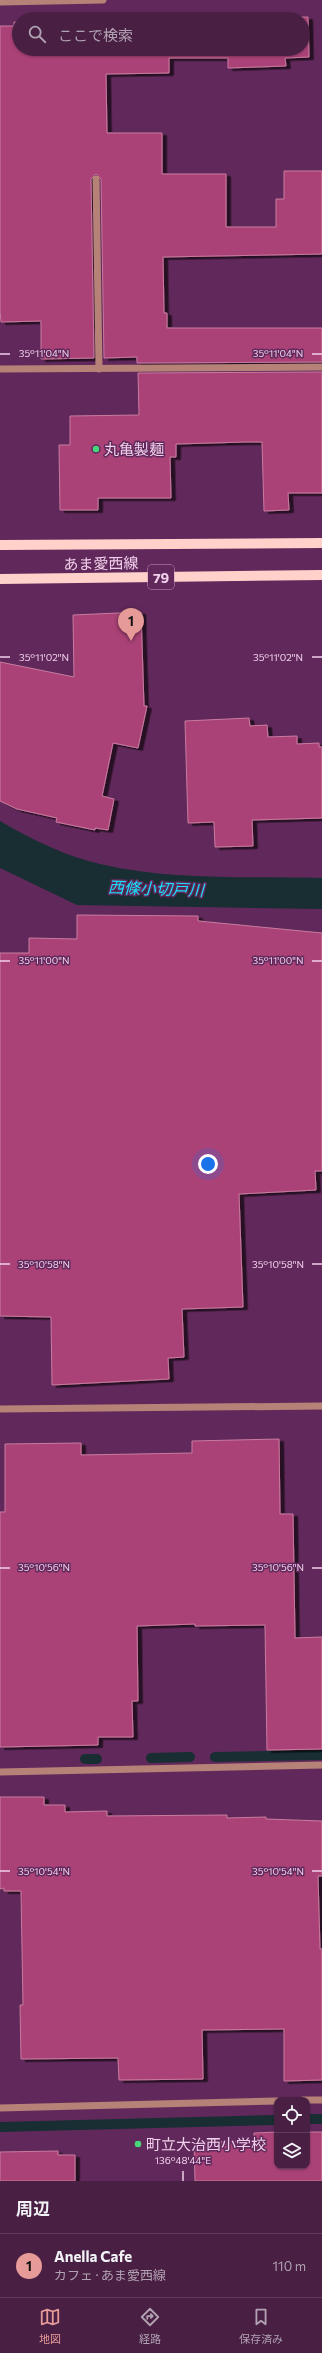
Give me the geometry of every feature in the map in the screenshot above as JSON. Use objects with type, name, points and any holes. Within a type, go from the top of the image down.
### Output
[{"type":"main road","name":"あま愛西線","points":[[0,545],[322,543]]},
{"type":"main road","name":"あま愛西線","points":[[0,579],[322,575]]},
{"type":"street","points":[[0,2],[103,0]]},
{"type":"street","points":[[96,179],[99,369]]},
{"type":"street","points":[[0,370],[322,367]]},
{"type":"street","points":[[0,1409],[322,1406]]},
{"type":"street","points":[[0,1772],[322,1765]]},
{"type":"street","points":[[310,2100],[322,2100]]},
{"type":"street","points":[[0,2108],[274,2101]]},
{"type":"water","name":"西條小切戸川","points":[[0,821],[61,852],[87,861],[127,869],[155,873],[211,877],[322,878],[322,909],[77,905],[0,868]]},
{"type":"building","points":[[0,26],[12,26],[12,56],[309,56],[285,58],[286,66],[228,68],[228,58],[169,58],[169,73],[106,74],[107,133],[162,133],[162,174],[226,174],[226,227],[276,227],[276,199],[284,199],[284,171],[322,171],[322,254],[163,257],[164,313],[167,313],[167,328],[322,328],[322,362],[137,363],[137,357],[104,358],[101,179],[96,174],[91,179],[94,358],[41,359],[41,321],[1,322]]},
{"type":"building","points":[[322,372],[322,493],[288,493],[289,510],[264,511],[262,442],[176,444],[176,457],[170,457],[171,498],[98,498],[98,510],[60,510],[59,445],[70,445],[70,416],[139,415],[138,373]]},
{"type":"building","points":[[141,612],[144,706],[147,706],[138,748],[113,743],[102,796],[114,799],[108,830],[95,828],[95,830],[56,822],[57,818],[17,809],[0,801],[0,662],[74,677],[73,615]]},
{"type":"building","points":[[249,718],[250,726],[267,725],[268,737],[297,736],[297,744],[319,743],[319,747],[322,747],[322,818],[252,820],[253,846],[215,847],[214,822],[188,823],[185,721]]},
{"type":"building","points":[[77,915],[198,916],[198,921],[322,933],[322,1171],[315,1171],[316,1190],[239,1194],[243,1307],[182,1309],[184,1357],[168,1358],[169,1379],[52,1385],[51,1317],[0,1316],[0,953],[29,953],[29,938],[77,939]]},
{"type":"building","points":[[279,1439],[280,1514],[293,1514],[295,1638],[322,1637],[322,1749],[267,1750],[265,1625],[195,1626],[195,1624],[137,1626],[138,1701],[132,1701],[133,1737],[98,1737],[98,1745],[0,1747],[0,1512],[5,1512],[5,1444],[81,1443],[81,1455],[192,1453],[192,1441]]},
{"type":"building","points":[[0,1797],[44,1797],[44,1805],[65,1805],[65,1812],[107,1811],[107,1816],[227,1815],[227,1818],[266,1817],[266,1819],[322,1821],[322,1876],[318,1876],[320,1949],[322,1949],[322,2080],[284,2081],[284,2029],[202,2030],[203,2079],[119,2080],[118,2058],[21,2059],[20,2005],[23,2005],[21,1891],[4,1891],[4,1888],[0,1889]]},
{"type":"building","points":[[274,2132],[274,2169],[310,2169],[310,2132],[322,2132],[322,2181],[195,2181],[194,2142],[254,2141],[254,2133]]},
{"type":"building","points":[[58,2151],[58,2155],[75,2155],[75,2181],[0,2181],[0,2152]]},
{"type":"waterway","points":[[215,1757],[322,1755]]},
{"type":"waterway","points":[[151,1758],[190,1757]]},
{"type":"waterway","points":[[85,1759],[97,1759]]},
{"type":"waterway","points":[[310,2119],[322,2119]]},
{"type":"waterway","points":[[0,2127],[274,2120]]},
{"type":"place","name":"丸亀製麺","points":[[96,449]]},
{"type":"place","name":"Anella Cafe","points":[[131,641]]},
{"type":"place","name":"町立大治西小学校","points":[[138,2144]]}]
